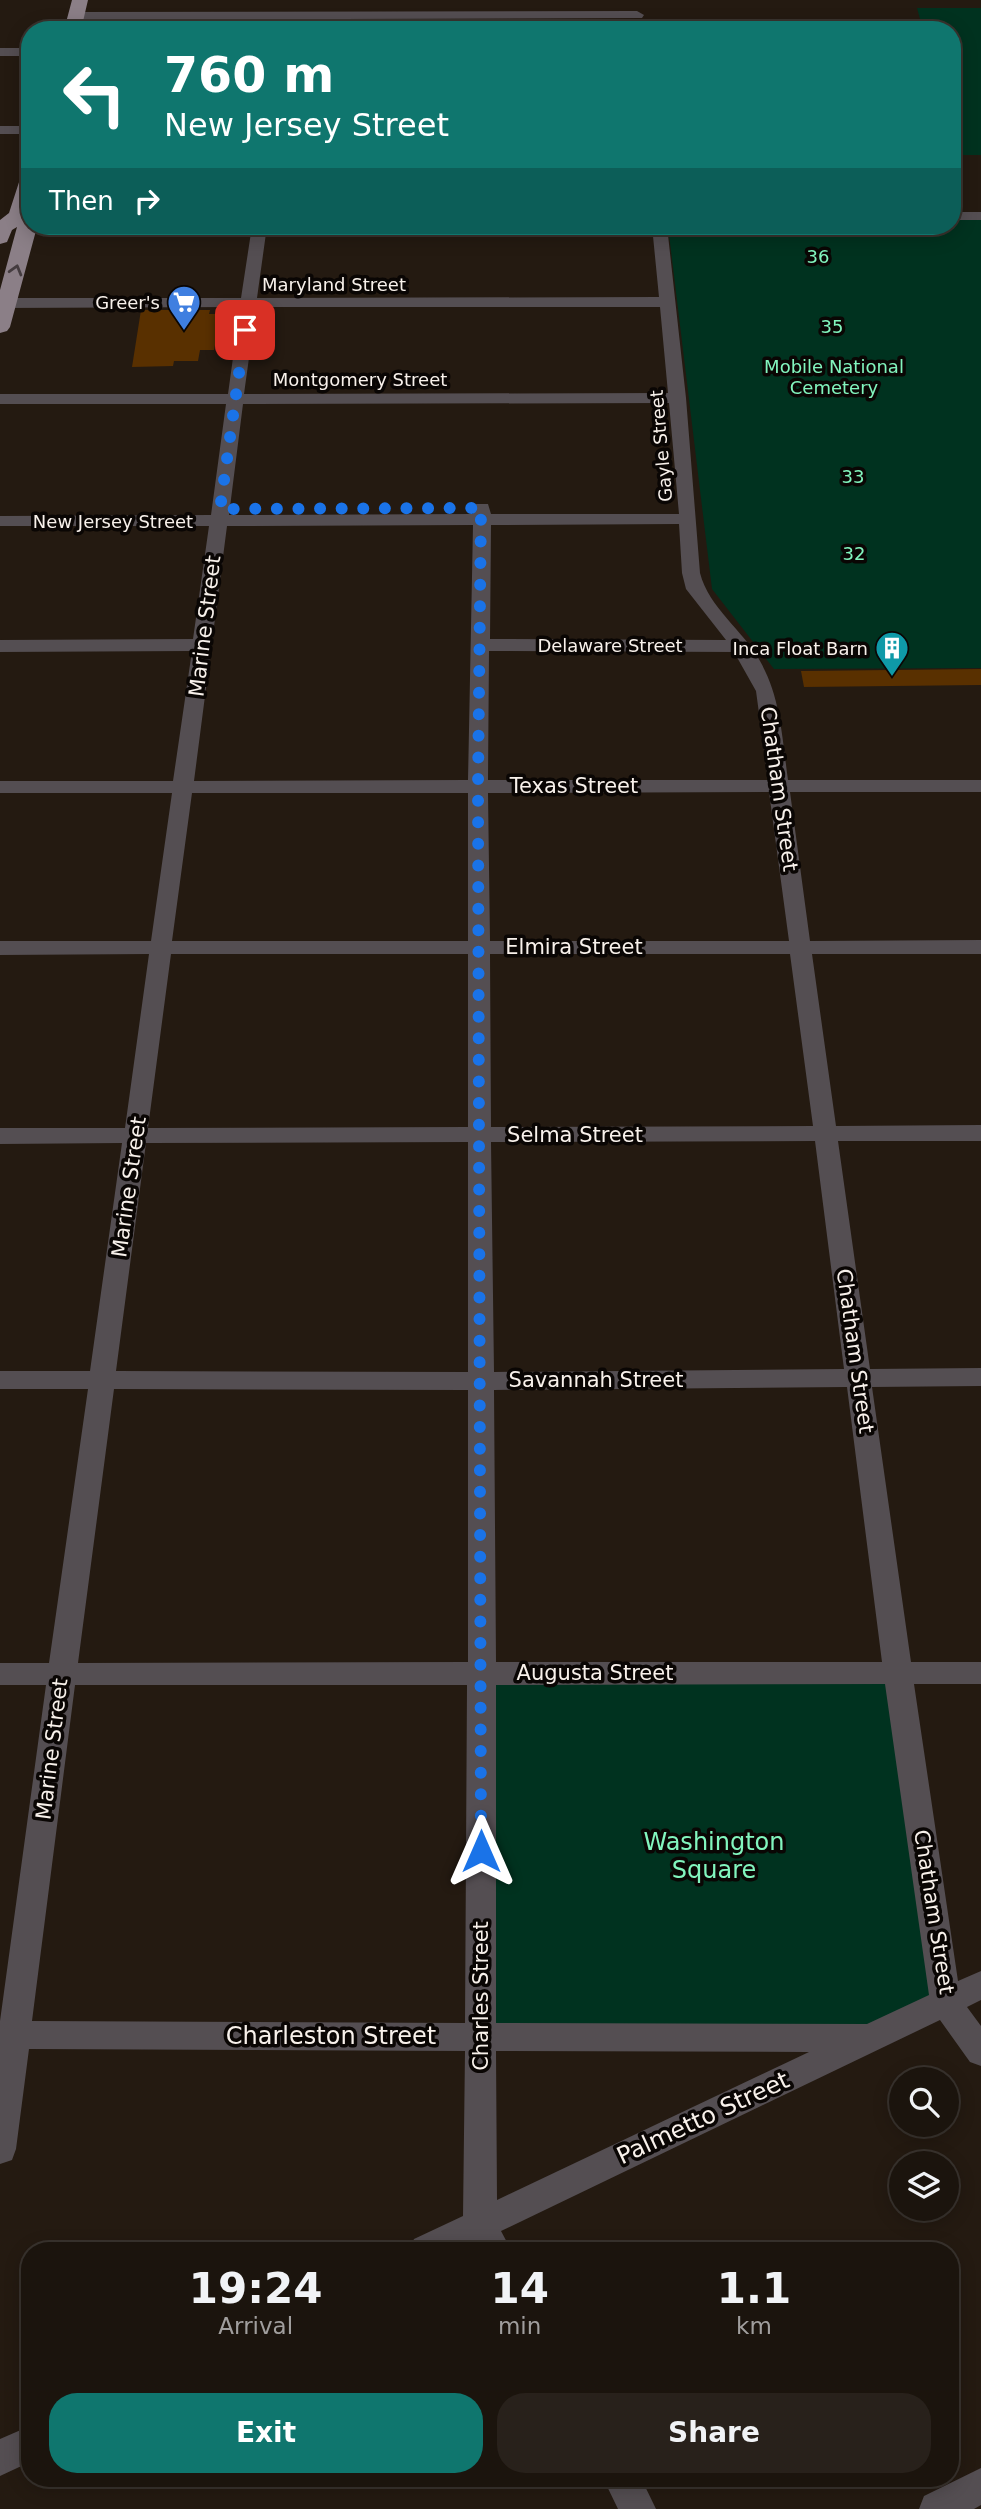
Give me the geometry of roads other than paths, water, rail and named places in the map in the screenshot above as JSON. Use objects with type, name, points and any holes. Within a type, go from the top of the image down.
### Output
[{"type":"main road","points":[[0,238],[3,227],[16,216]]},
{"type":"main road","points":[[0,327],[3,303],[24,235]]},
{"type":"street","points":[[288,21],[291,0]]},
{"type":"street","points":[[467,0],[467,21]]},
{"type":"street","points":[[635,0],[638,21]]},
{"type":"street","points":[[76,15],[235,21]]},
{"type":"street","points":[[333,21],[467,15],[637,15]]},
{"type":"street","points":[[0,52],[21,52]]},
{"type":"street","points":[[0,130],[21,130]]},
{"type":"street","points":[[961,216],[981,216]]},
{"type":"street","name":"Marine Street","points":[[0,2149],[7,2035],[62,1674],[259,235]]},
{"type":"street","name":"Gayle Street","points":[[661,235],[678,398],[691,573],[695,589],[740,646]]},
{"type":"street","name":"Maryland Street","points":[[3,303],[667,302]]},
{"type":"street","name":"Montgomery Street","points":[[0,399],[678,398]]},
{"type":"street","name":"New Jersey Street","points":[[0,509],[219,515]]},
{"type":"street","name":"Charles Street","points":[[481,514],[478,786],[481,2036],[487,2237]]},
{"type":"street","name":"New Jersey Street","points":[[0,521],[219,515],[688,514]]},
{"type":"street","points":[[0,646],[204,645]]},
{"type":"street","name":"Delaware Street","points":[[479,645],[740,646]]},
{"type":"street","name":"Chatham Street","points":[[740,646],[760,676],[766,691],[824,1134],[946,2003],[981,2052]]},
{"type":"street","name":"Texas Street","points":[[0,787],[981,786]]},
{"type":"street","name":"Elmira Street","points":[[0,948],[981,947]]},
{"type":"street","name":"Selma Street","points":[[0,1136],[981,1133]]},
{"type":"street","name":"Savannah Street","points":[[0,1380],[480,1381],[981,1377]]},
{"type":"street","name":"Augusta Street","points":[[0,1674],[981,1673]]},
{"type":"street","name":"Palmetto Street","points":[[464,2242],[487,2237],[872,2038],[981,1985]]},
{"type":"street","name":"Charleston Street","points":[[7,2035],[872,2038]]},
{"type":"street","points":[[0,2458],[21,2448]]},
{"type":"street","points":[[937,2509],[981,2486]]},
{"type":"street","points":[[626,2487],[638,2509]]},
{"type":"place","name":"Greer's","points":[[184,332]]},
{"type":"place","name":"Inca Float Barn","points":[[892,678]]},
{"type":"park label","name":"36","points":[[818,256]]},
{"type":"park label","name":"35","points":[[832,326]]},
{"type":"park label","name":"Mobile National Cemetery","points":[[834,376]]},
{"type":"park label","name":"33","points":[[853,476]]},
{"type":"park label","name":"32","points":[[854,553]]},
{"type":"park label","name":"Washington Square","points":[[714,1856]]}]
